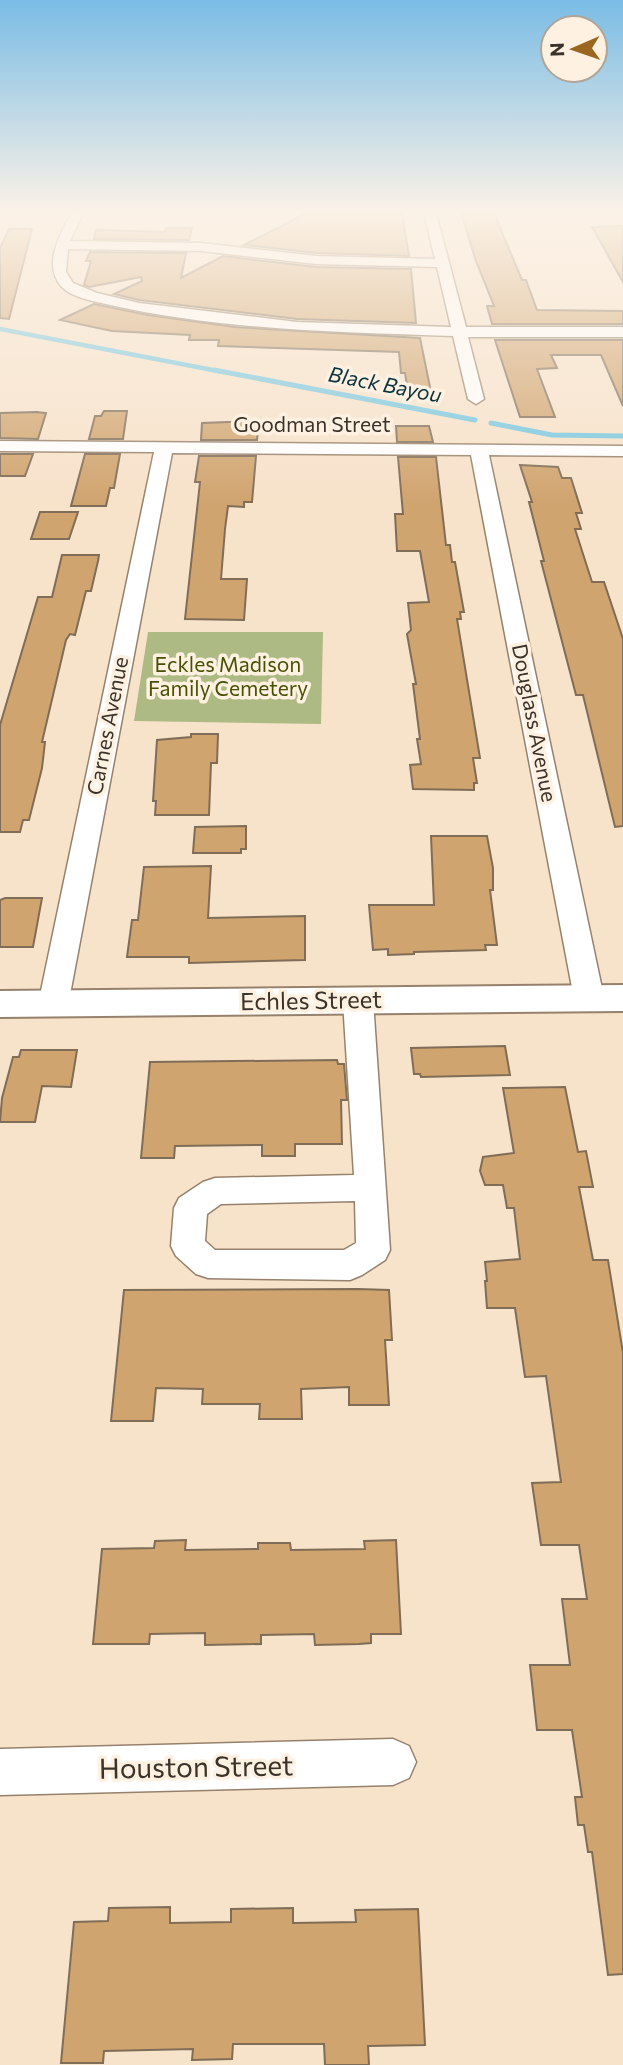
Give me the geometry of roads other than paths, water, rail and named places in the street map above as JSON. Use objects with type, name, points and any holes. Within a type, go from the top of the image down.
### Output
[{"type":"street","points":[[159,309],[297,326],[459,332],[623,332]]},
{"type":"street","points":[[454,309],[476,399]]},
{"type":"street","name":"Goodman Street","points":[[0,446],[623,451]]},
{"type":"street","name":"Carnes Avenue","points":[[52,1005],[164,447]]},
{"type":"street","name":"Douglass Avenue","points":[[480,449],[606,998]]},
{"type":"street","name":"Echles Street","points":[[0,1004],[606,998]]},
{"type":"street","points":[[358,1001],[371,1188],[373,1250],[350,1265],[208,1264],[188,1246],[191,1208],[215,1191],[371,1188]]},
{"type":"street","name":"Houston Street","points":[[0,1772],[393,1762]]},
{"type":"waterway","name":"Black Bayou","points":[[0,329],[223,372]]},
{"type":"waterway","name":"Black Bayou","points":[[214,370],[475,420]]},
{"type":"waterway","name":"Black Bayou","points":[[491,423],[552,435],[623,436]]},
{"type":"park label","name":"Eckles Madison Family Cemetery","points":[[228,677]]}]
